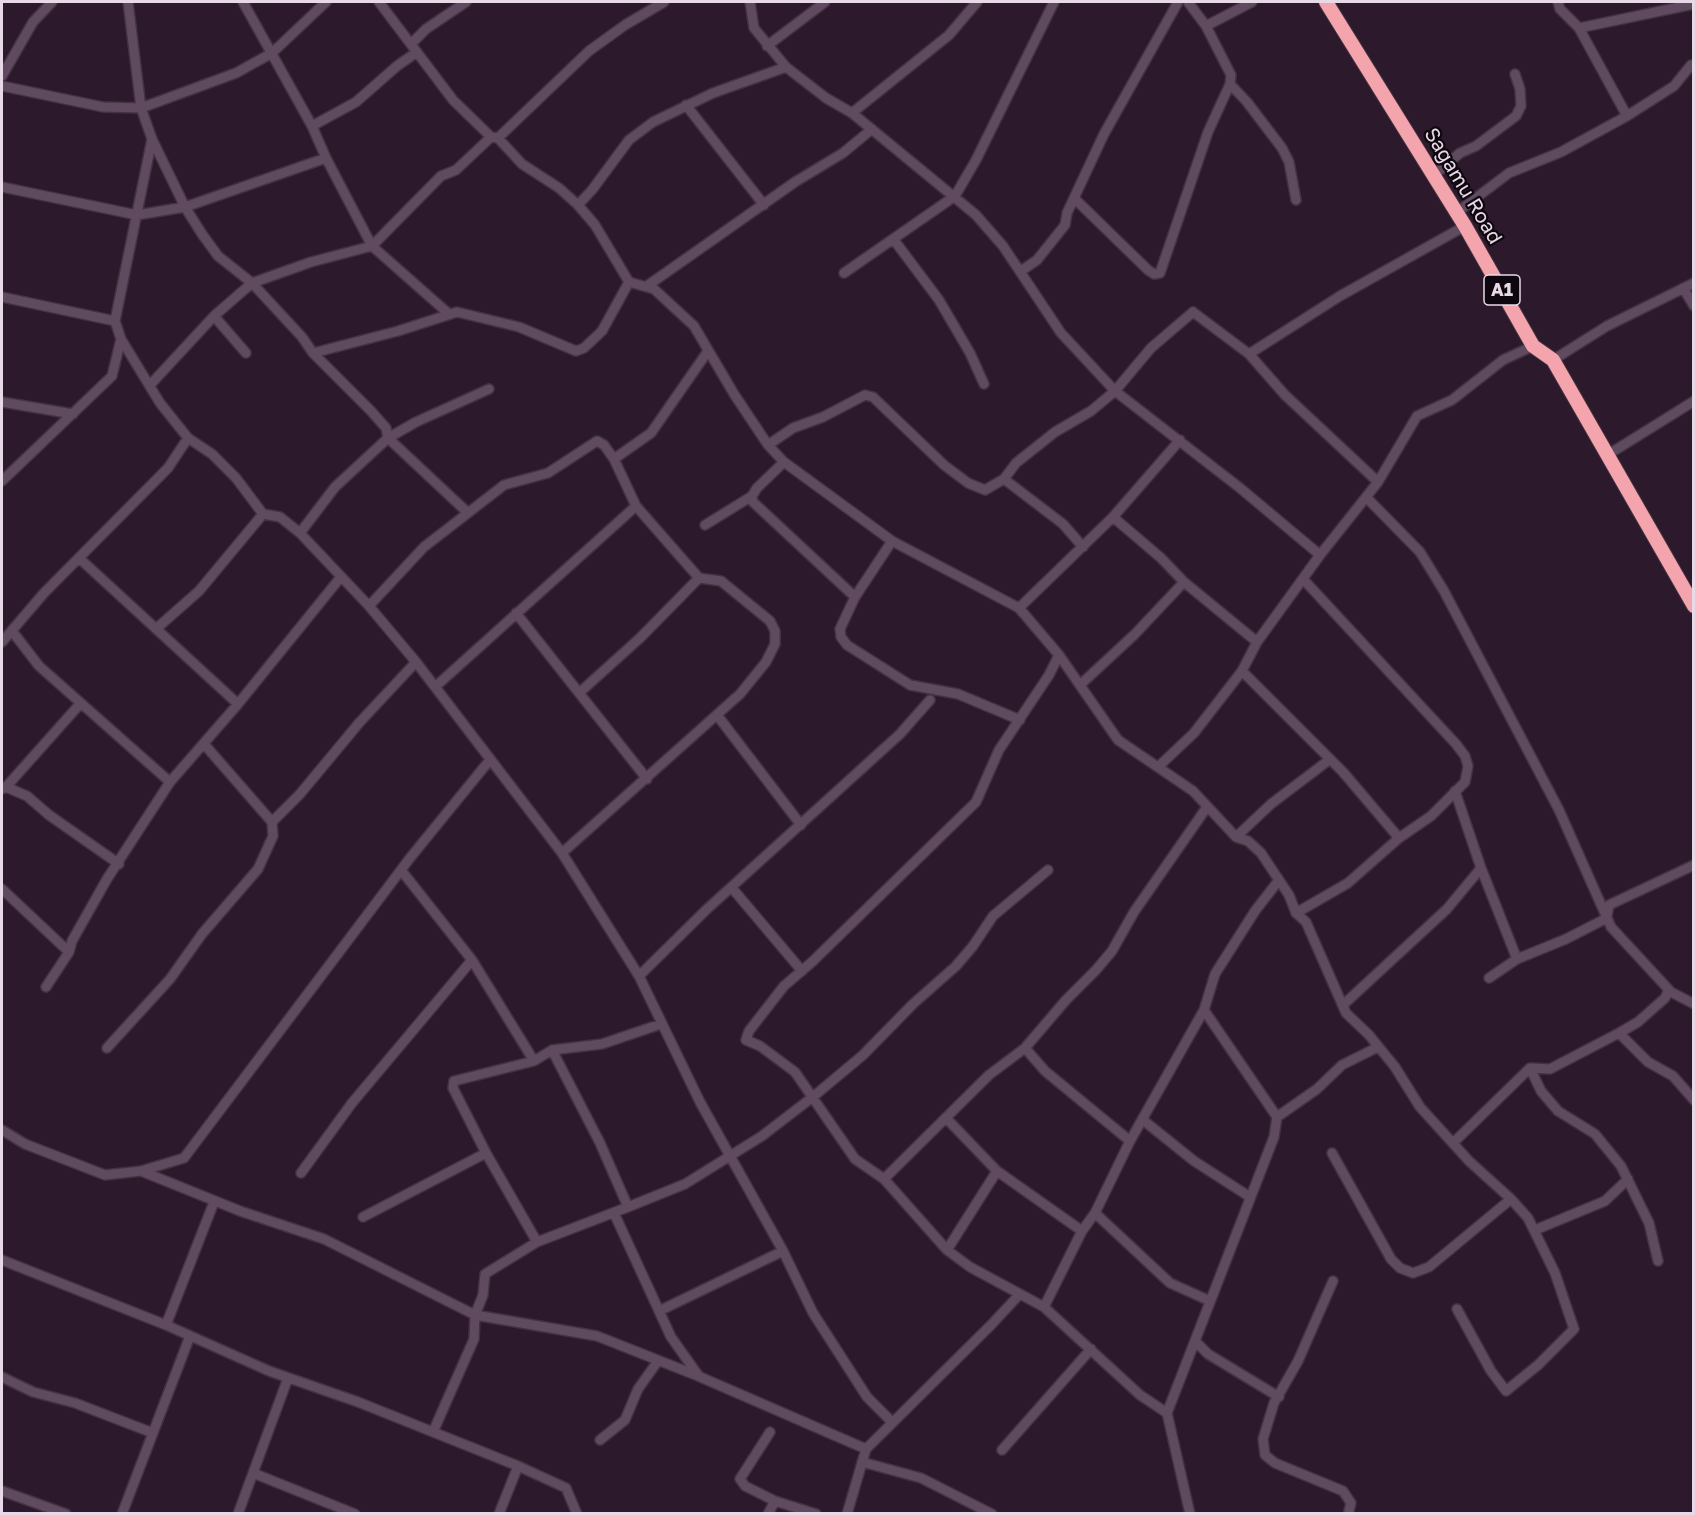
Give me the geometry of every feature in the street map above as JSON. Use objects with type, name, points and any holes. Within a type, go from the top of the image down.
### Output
[{"type":"highway","name":"Sagamu Road","points":[[1326,2],[1465,226],[1533,346],[1552,360],[1609,454],[1694,606]]},
{"type":"street","points":[[2,75],[33,22],[52,2]]},
{"type":"street","points":[[128,2],[141,108],[152,139],[185,207],[218,256],[252,283],[313,352],[371,411],[386,429],[388,438],[467,512]]},
{"type":"street","points":[[243,2],[312,126],[372,246],[449,314]]},
{"type":"street","points":[[2,86],[103,107],[141,108],[236,73],[272,53],[326,2]]},
{"type":"street","points":[[379,2],[453,100],[522,164],[559,188],[578,205],[595,225],[629,282],[647,286],[694,326],[768,445],[784,462],[892,541],[1019,608],[1059,655],[1118,740],[1193,791],[1236,837],[1255,847],[1289,895],[1296,913],[1306,922],[1346,1014],[1369,1035],[1395,1067],[1420,1107],[1453,1143],[1511,1199],[1535,1230],[1539,1246],[1555,1273],[1574,1329],[1506,1391],[1491,1371],[1456,1309]]},
{"type":"street","points":[[411,44],[426,29],[466,2]]},
{"type":"street","points":[[151,384],[214,316],[252,283],[311,262],[372,246],[441,176],[456,170],[494,138],[589,51],[625,25],[664,2]]},
{"type":"street","points":[[750,2],[754,28],[786,67],[826,98],[852,113],[976,214],[1021,271],[1061,333],[1115,391],[1180,440],[1320,555]]},
{"type":"street","points":[[767,46],[825,2]]},
{"type":"street","points":[[852,113],[949,34],[975,5],[964,2]]},
{"type":"street","points":[[844,273],[955,196],[976,160],[1054,2]]},
{"type":"street","points":[[1021,271],[1037,260],[1065,225],[1074,199],[1104,134],[1178,2]]},
{"type":"street","points":[[1074,199],[1148,270],[1154,274],[1160,273],[1208,132],[1230,84],[1231,75],[1206,26],[1188,2]]},
{"type":"street","points":[[1206,26],[1252,2]]},
{"type":"street","points":[[1558,2],[1560,9],[1579,28],[1627,116]]},
{"type":"street","points":[[1579,28],[1694,4]]},
{"type":"street","points":[[312,126],[356,102],[397,66],[417,52]]},
{"type":"street","points":[[1456,213],[1509,173],[1561,152],[1627,116],[1674,86],[1691,65]]},
{"type":"street","points":[[578,205],[629,141],[652,122],[686,105],[786,67]]},
{"type":"street","points":[[1434,175],[1460,153],[1476,146],[1516,116],[1521,106],[1520,89],[1515,74]]},
{"type":"street","points":[[1230,84],[1247,102],[1282,148],[1289,162],[1296,200]]},
{"type":"street","points":[[686,105],[764,205]]},
{"type":"street","points":[[647,286],[795,182],[843,153],[872,129]]},
{"type":"street","points":[[152,139],[115,321],[121,339],[151,384],[160,404],[188,438],[212,454],[236,478],[263,514],[280,517],[300,533],[340,578],[369,606],[416,662],[489,761],[562,853],[639,976],[700,1102],[783,1251],[813,1313],[867,1397],[892,1422]]},
{"type":"street","points":[[2,187],[137,215],[185,207],[326,158]]},
{"type":"street","points":[[1249,354],[1340,296],[1465,226]]},
{"type":"street","points":[[894,240],[939,300],[970,353],[984,384]]},
{"type":"street","points":[[313,352],[398,331],[449,314],[466,313],[519,327],[576,351],[584,348],[602,331],[629,282]]},
{"type":"street","points":[[1552,360],[1607,326],[1694,283]]},
{"type":"street","points":[[1683,288],[1694,306]]},
{"type":"street","points":[[2,297],[115,321]]},
{"type":"street","points":[[768,445],[793,428],[823,417],[865,395],[873,397],[944,465],[968,483],[985,490],[1004,479],[1016,463],[1055,432],[1091,411],[1115,391],[1151,348],[1193,312],[1249,354],[1285,395],[1378,482]]},
{"type":"street","points":[[214,316],[246,353]]},
{"type":"street","points":[[2,481],[109,382],[121,339]]},
{"type":"street","points":[[1158,767],[1194,733],[1242,670],[1257,642],[1320,555],[1378,482],[1408,435],[1417,416],[1452,400],[1503,360],[1533,346]]},
{"type":"street","points":[[614,459],[651,433],[708,351]]},
{"type":"street","points":[[300,533],[335,487],[388,438],[416,422],[489,389]]},
{"type":"street","points":[[1609,454],[1694,401]]},
{"type":"street","points":[[2,402],[73,414]]},
{"type":"street","points":[[2,642],[79,558],[168,468],[188,438]]},
{"type":"street","points":[[1019,608],[1113,517],[1180,440]]},
{"type":"street","points":[[369,606],[424,547],[504,485],[548,473],[586,446],[597,441],[604,445],[614,459],[636,506],[699,578],[721,581],[770,621],[775,631],[775,644],[766,662],[740,694],[562,853]]},
{"type":"street","points":[[705,525],[752,496],[784,462]]},
{"type":"street","points":[[1004,479],[1063,524],[1083,547]]},
{"type":"street","points":[[752,496],[753,502],[855,597]]},
{"type":"street","points":[[1366,497],[1420,552],[1444,591],[1559,810],[1606,918],[1624,942],[1671,992],[1694,1004]]},
{"type":"street","points":[[435,687],[636,506]]},
{"type":"street","points":[[157,628],[199,591],[263,514]]},
{"type":"street","points":[[1113,517],[1161,558],[1184,582],[1257,642]]},
{"type":"street","points":[[892,541],[855,597],[840,629],[840,637],[847,645],[910,685],[958,694],[1020,720]]},
{"type":"street","points":[[79,558],[238,704]]},
{"type":"street","points":[[46,987],[69,952],[72,941],[107,879],[119,864],[170,782],[238,704],[340,578]]},
{"type":"street","points":[[579,693],[640,638],[699,578]]},
{"type":"street","points":[[1296,913],[1348,883],[1399,838],[1431,816],[1465,782],[1467,774],[1465,756],[1461,750],[1303,579]]},
{"type":"street","points":[[1080,685],[1135,634],[1184,582]]},
{"type":"street","points":[[516,613],[647,779]]},
{"type":"street","points":[[12,631],[39,666],[170,782]]},
{"type":"street","points":[[1059,655],[999,750],[976,802],[784,986],[749,1031],[746,1040],[760,1046],[795,1072],[814,1096],[855,1159],[884,1179],[947,1250],[1019,1295],[1044,1307],[1140,1395],[1167,1413]]},
{"type":"street","points":[[272,822],[300,794],[416,662]]},
{"type":"street","points":[[1242,670],[1343,772],[1399,838]]},
{"type":"street","points":[[639,976],[706,910],[801,825],[844,782],[900,734],[930,700]]},
{"type":"street","points":[[80,704],[4,788],[27,796],[49,815],[119,864]]},
{"type":"street","points":[[717,716],[801,825]]},
{"type":"street","points":[[107,1048],[170,979],[202,934],[258,869],[273,836],[272,822],[204,744]]},
{"type":"street","points":[[1236,837],[1271,804],[1329,760]]},
{"type":"street","points":[[2,1130],[25,1144],[105,1175],[141,1171],[184,1158],[401,870],[489,761]]},
{"type":"street","points":[[1455,791],[1481,868],[1517,959]]},
{"type":"street","points":[[884,1179],[989,1075],[1025,1048],[1112,951],[1134,912],[1207,807]]},
{"type":"street","points":[[1606,918],[1609,904],[1694,865]]},
{"type":"street","points":[[1343,1005],[1447,909],[1481,868]]},
{"type":"street","points":[[401,870],[472,960],[534,1061]]},
{"type":"street","points":[[433,1432],[474,1339],[475,1315],[483,1295],[485,1274],[537,1242],[685,1184],[782,1122],[863,1055],[956,966],[974,946],[993,916],[1048,870]]},
{"type":"street","points":[[1044,1307],[1082,1231],[1095,1213],[1130,1142],[1204,1010],[1215,974],[1255,911],[1279,880]]},
{"type":"street","points":[[732,888],[802,971]]},
{"type":"street","points":[[2,889],[69,952]]},
{"type":"street","points":[[1489,978],[1517,959],[1566,939],[1606,918]]},
{"type":"street","points":[[300,1173],[352,1103],[472,960]]},
{"type":"street","points":[[1453,1143],[1530,1068],[1550,1069],[1619,1033],[1638,1022],[1665,998],[1668,991],[1671,992]]},
{"type":"street","points":[[1190,1514],[1167,1413],[1274,1137],[1277,1118],[1204,1010]]},
{"type":"street","points":[[537,1242],[486,1153],[453,1088],[454,1081],[534,1061],[552,1050],[602,1044],[661,1024]]},
{"type":"street","points":[[1619,1033],[1648,1062],[1673,1076],[1694,1100]]},
{"type":"street","points":[[1277,1118],[1317,1089],[1342,1065],[1378,1047]]},
{"type":"street","points":[[1025,1048],[1045,1071],[1130,1142]]},
{"type":"street","points":[[552,1050],[600,1143],[628,1207]]},
{"type":"street","points":[[1530,1068],[1541,1091],[1558,1111],[1595,1134],[1609,1149],[1628,1179],[1649,1223],[1658,1261]]},
{"type":"street","points":[[947,1119],[997,1171],[1082,1231]]},
{"type":"street","points":[[1143,1120],[1194,1161],[1251,1197]]},
{"type":"street","points":[[363,1217],[486,1153]]},
{"type":"street","points":[[1332,1153],[1391,1259],[1400,1268],[1413,1273],[1429,1267],[1511,1199]]},
{"type":"street","points":[[141,1171],[214,1202],[324,1239],[475,1315],[597,1336],[698,1376],[866,1449]]},
{"type":"street","points":[[947,1250],[997,1171]]},
{"type":"street","points":[[1535,1230],[1605,1201],[1628,1179]]},
{"type":"street","points":[[166,1325],[214,1202]]},
{"type":"street","points":[[614,1213],[671,1336],[698,1376]]},
{"type":"street","points":[[1095,1213],[1170,1283],[1210,1301]]},
{"type":"street","points":[[659,1311],[783,1251]]},
{"type":"street","points":[[2,1260],[166,1325],[288,1378],[518,1466],[566,1488],[577,1514]]},
{"type":"street","points":[[1333,1281],[1263,1431],[1265,1455],[1275,1463],[1344,1491],[1351,1503],[1349,1511]]},
{"type":"street","points":[[847,1514],[866,1449],[1019,1295]]},
{"type":"street","points":[[122,1514],[190,1336]]},
{"type":"street","points":[[1195,1341],[1208,1354],[1279,1397]]},
{"type":"street","points":[[1002,1450],[1091,1349]]},
{"type":"street","points":[[600,1440],[625,1420],[638,1389],[658,1361]]},
{"type":"street","points":[[2,1377],[33,1392],[75,1403],[153,1433]]},
{"type":"street","points":[[238,1514],[288,1378]]},
{"type":"street","points":[[770,1432],[740,1479],[745,1486],[775,1501],[816,1514]]},
{"type":"street","points":[[862,1462],[921,1478],[992,1514]]},
{"type":"street","points":[[499,1514],[518,1466]]},
{"type":"street","points":[[253,1473],[355,1514]]},
{"type":"street","points":[[2,1491],[66,1514]]},
{"type":"street","points":[[768,1514],[775,1501]]}]
